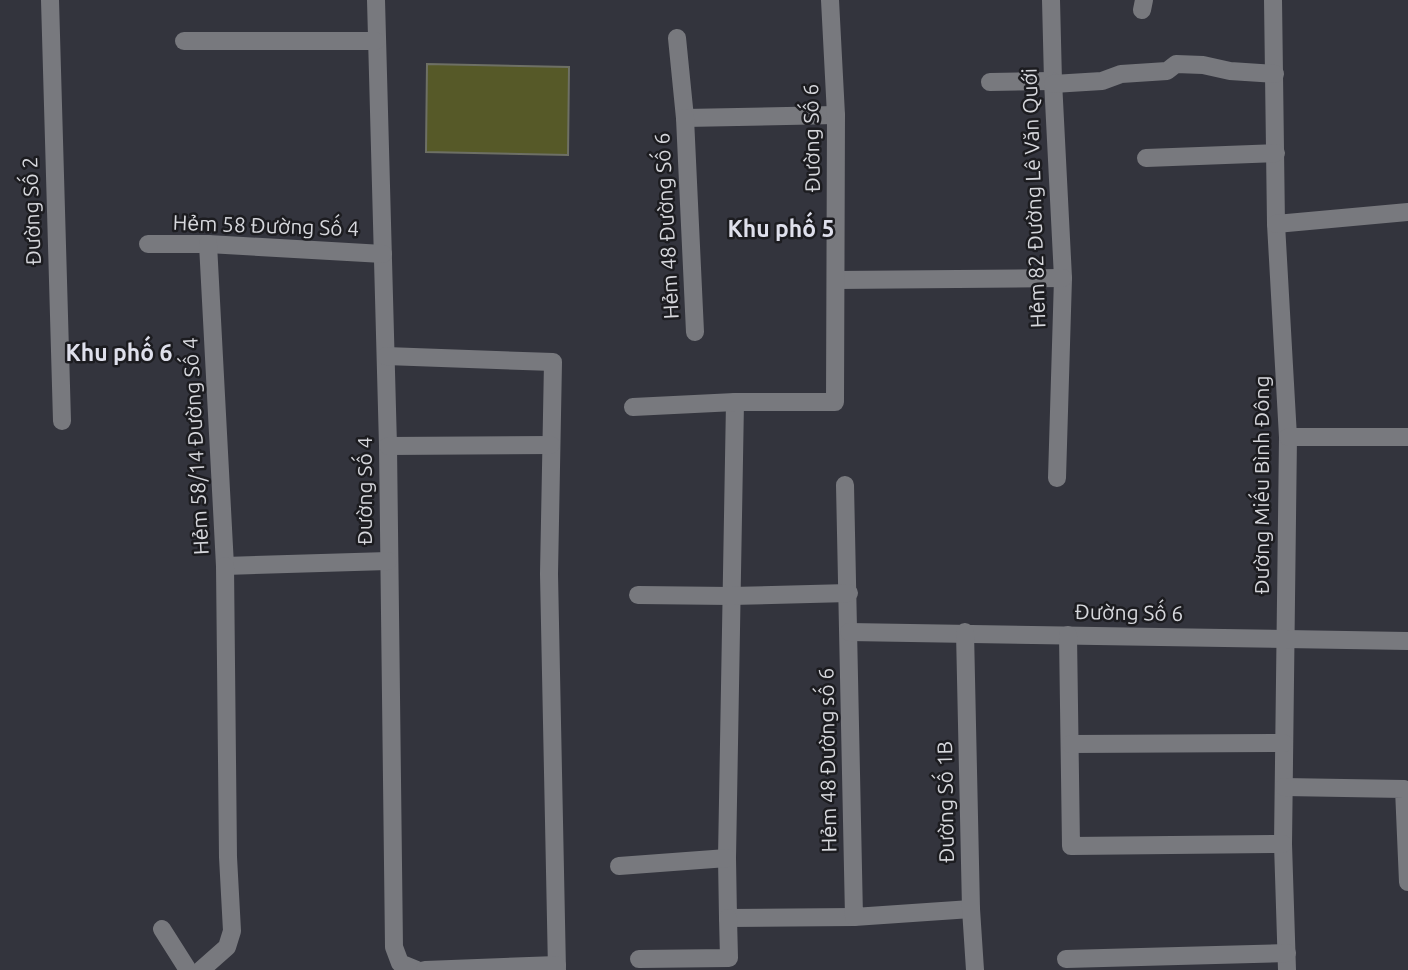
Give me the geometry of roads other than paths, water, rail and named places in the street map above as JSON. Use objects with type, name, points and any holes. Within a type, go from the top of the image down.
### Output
[{"type":"street","name":"Đường Số 2","points":[[50,0],[62,421]]},
{"type":"street","name":"Đường Số 4","points":[[376,0],[388,446],[394,947],[400,962],[417,970]]},
{"type":"street","name":"Đường Số 6","points":[[735,402],[835,402],[836,115],[830,0]]},
{"type":"street","name":"Hẻm 82 Đường Lê Văn Quới","points":[[1051,0],[1063,278],[1057,478]]},
{"type":"street","name":"Đường Miếu Bình Đông","points":[[1273,0],[1276,224],[1288,437],[1283,844],[1287,961]]},
{"type":"street","name":"Hẻm 48 Đường Số 6","points":[[677,38],[685,118],[695,332]]},
{"type":"street","points":[[184,41],[376,41]]},
{"type":"street","points":[[990,82],[1102,81],[1121,74],[1167,71],[1176,64],[1275,74]]},
{"type":"street","name":"Hẻm 48 Đường Số 6","points":[[685,118],[836,115]]},
{"type":"street","points":[[1146,158],[1276,153]]},
{"type":"street","points":[[1276,224],[1408,212]]},
{"type":"street","name":"Hẻm 58 Đường Số 4","points":[[148,244],[208,244],[383,254]]},
{"type":"street","name":"Hẻm 58/14 Đường Số 4","points":[[208,244],[225,566],[388,561]]},
{"type":"street","points":[[836,280],[1063,278]]},
{"type":"street","points":[[386,356],[553,362],[549,575],[557,968],[425,970]]},
{"type":"street","points":[[633,407],[735,402],[727,858],[729,958],[639,959]]},
{"type":"street","points":[[1288,437],[1408,436]]},
{"type":"street","points":[[388,446],[551,445]]},
{"type":"street","name":"Hẻm 48 Đường số 6","points":[[845,485],[854,917]]},
{"type":"street","points":[[201,970],[227,947],[232,931],[228,857],[225,566]]},
{"type":"street","points":[[638,595],[849,593]]},
{"type":"street","name":"Đường Số 6","points":[[849,632],[1408,641]]},
{"type":"street","name":"Đường Số 1B","points":[[965,632],[971,909],[975,970]]},
{"type":"street","points":[[1068,635],[1071,846],[1283,844]]},
{"type":"street","points":[[1070,744],[1284,743]]},
{"type":"street","points":[[1284,787],[1404,789],[1408,882]]},
{"type":"street","points":[[620,866],[727,858]]},
{"type":"street","points":[[728,918],[854,917],[971,909]]},
{"type":"street","points":[[162,929],[188,970]]},
{"type":"street","points":[[1066,959],[1287,961]]},
{"type":"district","name":"Khu phố 5","points":[[781,229]]},
{"type":"district","name":"Khu phố 6","points":[[119,353]]}]
